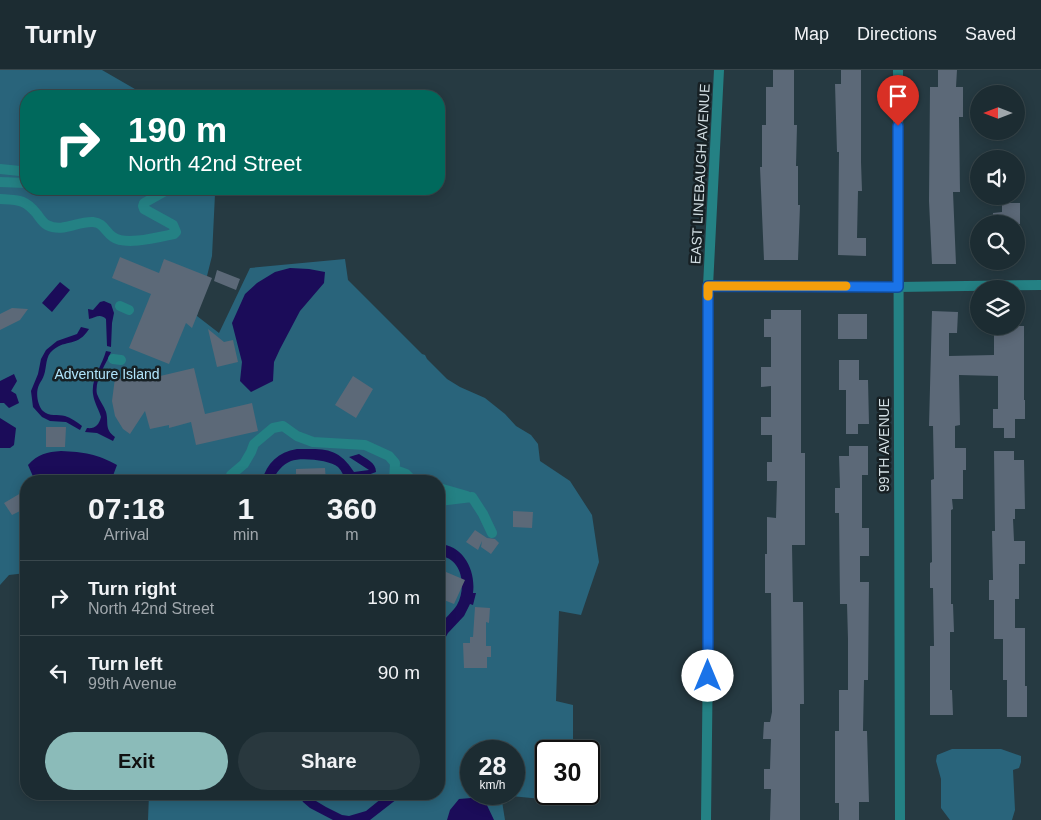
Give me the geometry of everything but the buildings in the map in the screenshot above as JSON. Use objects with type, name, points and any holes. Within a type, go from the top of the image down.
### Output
[{"type":"street","name":"EAST LINEBAUGH AVENUE","points":[[706,820],[709,569],[708,286],[719,70]]},
{"type":"street","name":"99TH AVENUE","points":[[898,70],[900,820]]},
{"type":"street","points":[[0,169],[20,171]]},
{"type":"street","points":[[0,182],[20,183]]},
{"type":"street","points":[[0,199],[25,202],[48,226],[62,228],[93,222],[103,225],[115,239],[138,241],[176,232],[173,226],[142,206],[158,195]]},
{"type":"street","points":[[708,286],[898,287],[1041,285]]},
{"type":"street","points":[[232,475],[244,464],[254,444],[273,428],[283,426],[297,436],[313,442],[364,445],[393,460],[395,462],[395,475]]},
{"type":"street","points":[[395,470],[407,475]]},
{"type":"street","points":[[445,490],[472,497],[492,533]]},
{"type":"street","points":[[445,500],[472,497]]},
{"type":"green space","name":"Adventure Island","points":[[0,70],[102,70],[137,90],[20,90],[20,195],[215,195],[212,256],[197,316],[219,333],[250,268],[345,259],[348,280],[447,379],[485,398],[505,414],[516,426],[531,435],[538,444],[540,461],[570,481],[592,515],[599,562],[581,615],[559,611],[556,701],[573,705],[573,740],[535,740],[535,798],[525,797],[525,740],[460,740],[460,805],[503,805],[505,820],[148,820],[149,800],[445,800],[445,475],[20,475],[20,574],[9,575],[0,585]]},
{"type":"green space","points":[[952,749],[1001,749],[1021,756],[1019,768],[1013,770],[1015,810],[1012,820],[950,820],[941,808],[941,779],[936,761],[937,755]]},
{"type":"shaded area","points":[[290,268],[325,272],[324,283],[300,311],[280,349],[274,362],[273,381],[251,392],[240,381],[242,362],[232,323],[245,294],[257,283],[275,272]]},
{"type":"shaded area","points":[[60,282],[70,290],[52,312],[42,303]]},
{"type":"shaded area","points":[[104,301],[111,304],[114,313],[111,347],[107,346],[106,319],[100,316],[89,319],[88,309],[93,310],[100,302]]},
{"type":"shaded area","points":[[81,327],[89,329],[85,335],[50,352],[37,395],[38,403],[43,411],[48,414],[62,415],[69,418],[82,426],[80,430],[66,422],[50,421],[42,417],[33,407],[31,391],[38,374],[41,359],[46,350],[57,341],[77,334]]},
{"type":"shaded area","points":[[106,351],[111,352],[97,384],[97,394],[106,412],[109,431],[115,437],[113,441],[97,433],[85,432],[87,428],[96,426],[101,417],[94,400],[93,388],[95,377]]},
{"type":"shaded area","points":[[14,374],[17,381],[11,391],[16,394],[19,403],[9,408],[4,403],[0,403],[0,381]]},
{"type":"shaded area","points":[[0,418],[16,428],[14,445],[10,448],[0,448]]},
{"type":"shaded area","points":[[315,449],[330,451],[342,458],[354,472],[369,470],[349,457],[359,454],[372,463],[376,472],[368,475],[343,475],[338,467],[334,465],[322,461],[301,459],[285,464],[276,475],[264,475],[274,459],[290,450]]},
{"type":"shaded area","points":[[61,451],[90,454],[117,465],[113,475],[32,475],[28,465],[35,458],[51,452]]},
{"type":"shaded area","points":[[445,545],[455,549],[466,560],[472,576],[473,593],[476,593],[473,605],[470,604],[464,616],[445,638],[445,619],[457,605],[462,590],[462,582],[457,567],[445,558]]},
{"type":"shaded area","points":[[459,799],[460,805],[487,805],[494,820],[447,820],[450,810]]},
{"type":"shaded area","points":[[302,800],[315,800],[342,815],[349,816],[366,811],[380,800],[396,800],[370,820],[333,820],[310,808]]},
{"type":"slow traffic","points":[[708,296],[708,286],[846,286]]},
{"type":"route","points":[[708,676],[708,286],[898,287],[898,126]]}]
